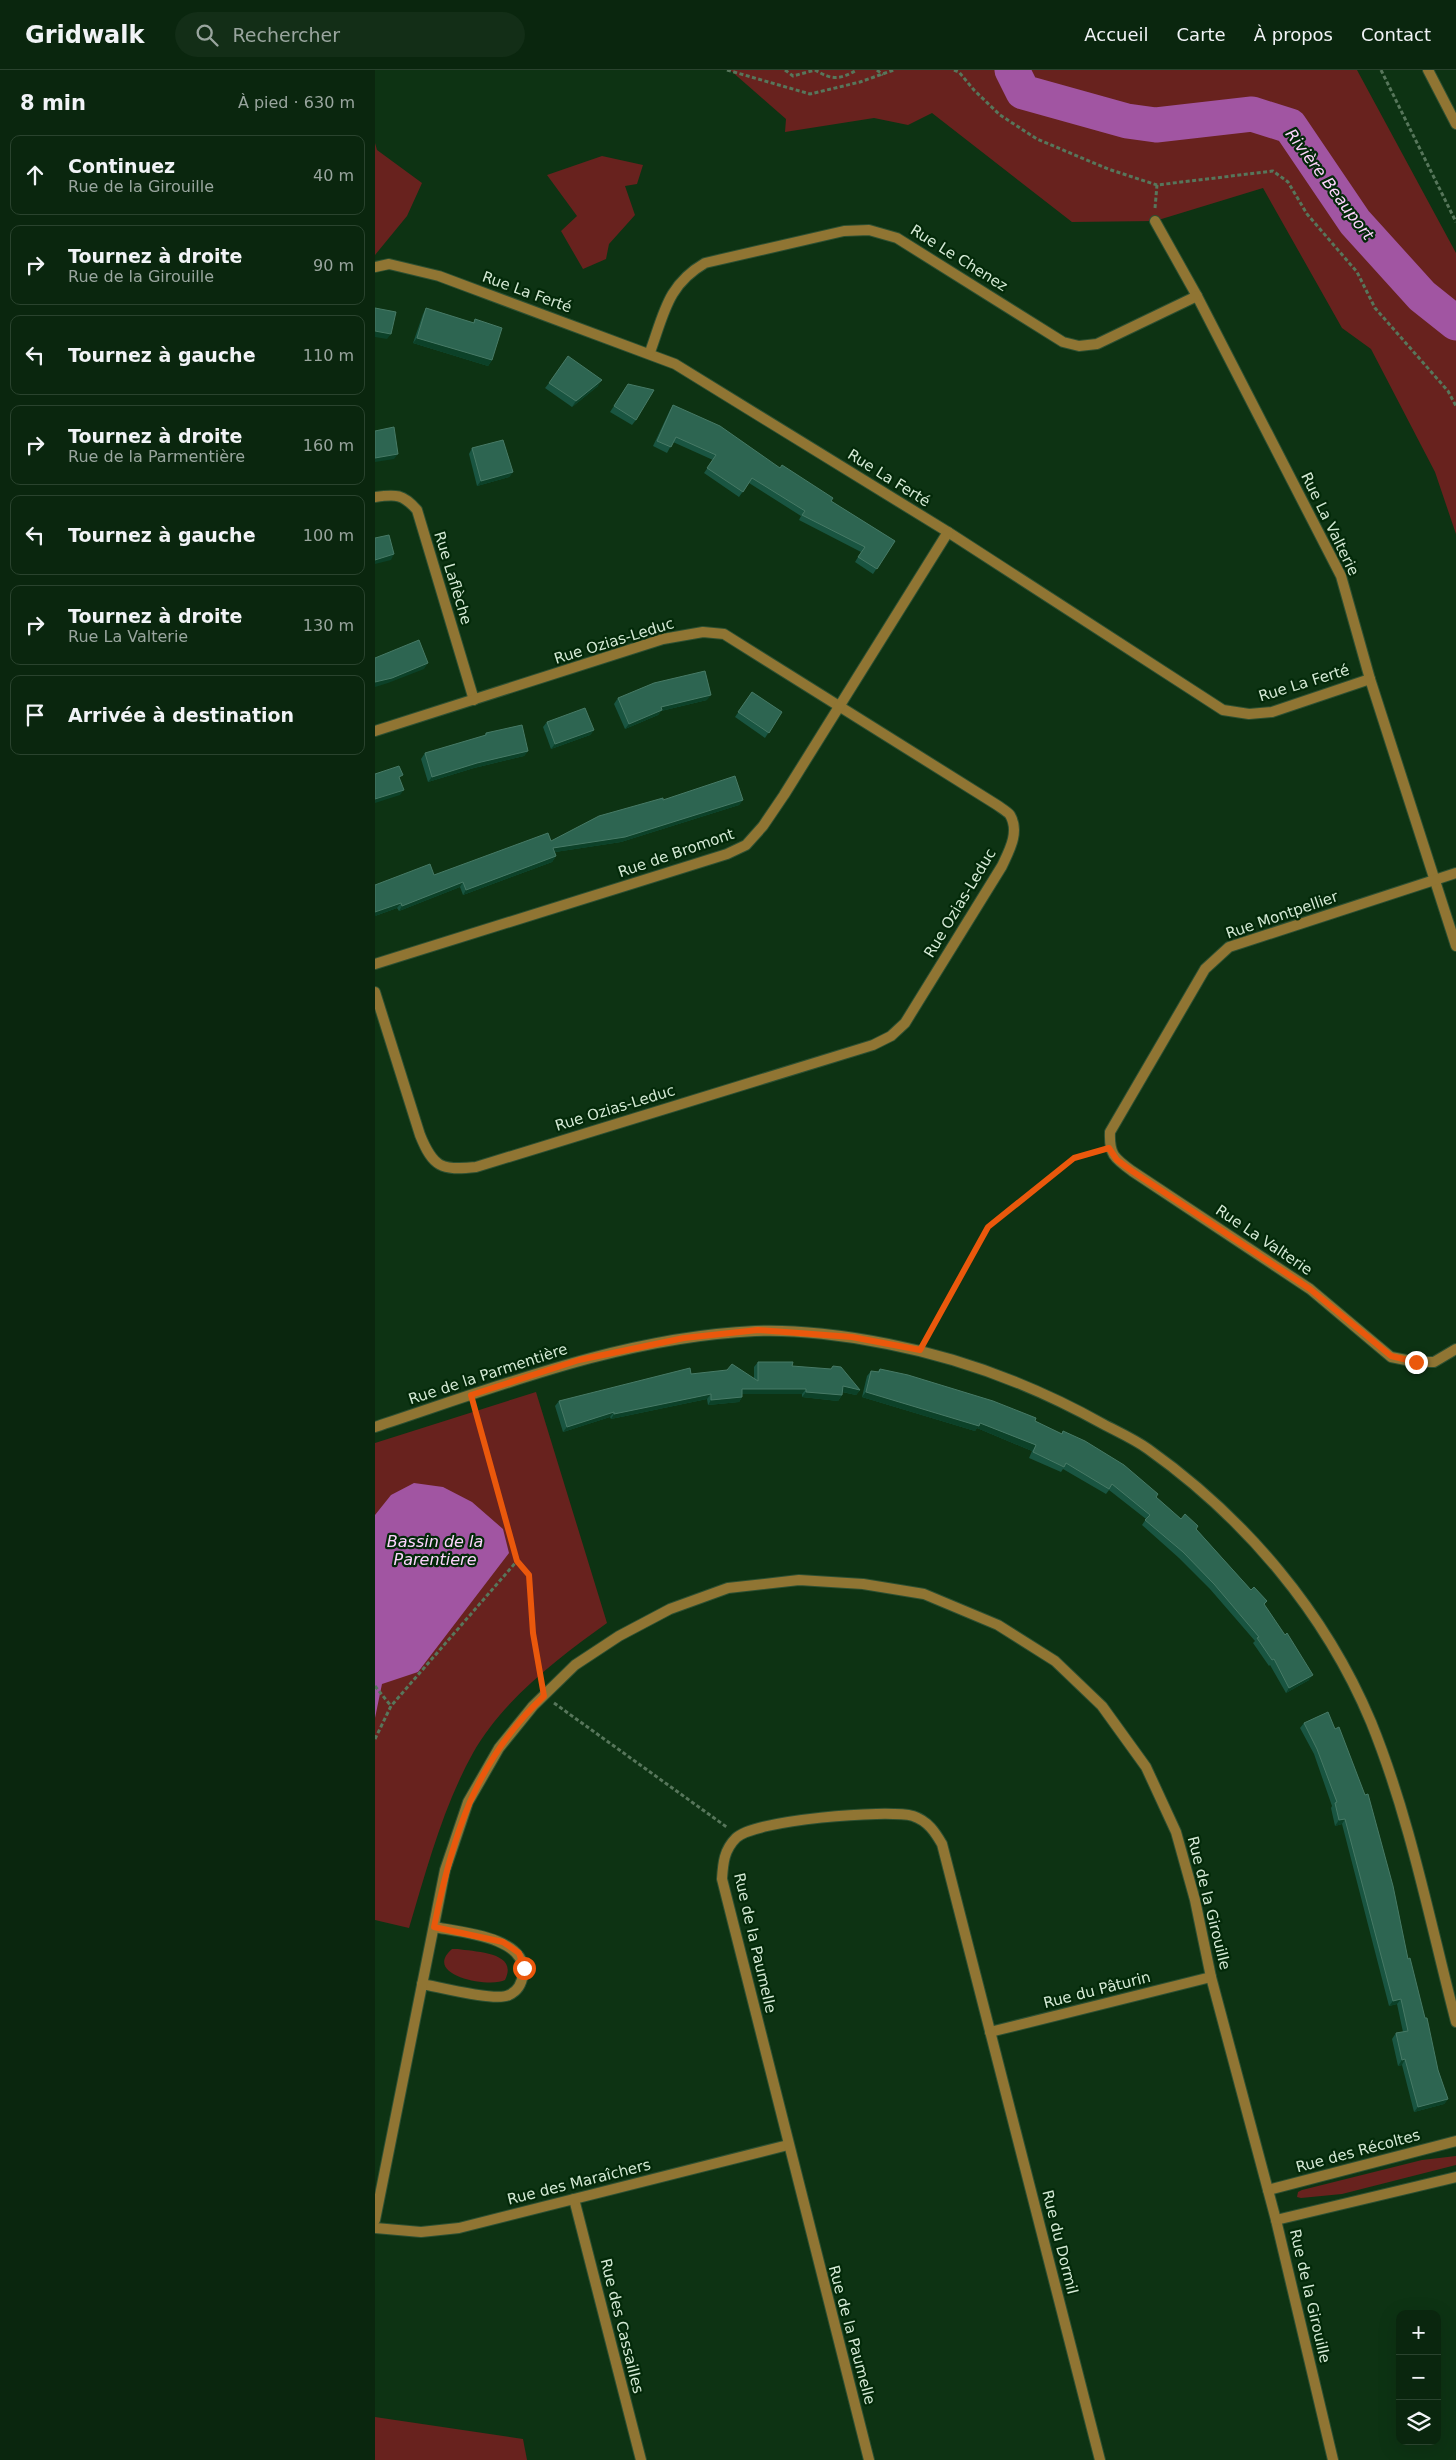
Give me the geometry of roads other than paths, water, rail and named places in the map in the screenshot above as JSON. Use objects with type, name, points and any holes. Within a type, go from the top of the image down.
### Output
[{"type":"street","points":[[1428,70],[1456,124]]},
{"type":"street","name":"Rue La Valterie","points":[[1155,221],[1197,296],[1341,576],[1370,679],[1456,946]]},
{"type":"street","name":"Rue Le Chenez","points":[[650,352],[672,291],[689,273],[705,263],[844,231],[869,230],[897,238],[1063,342],[1079,346],[1097,344],[1197,296]]},
{"type":"street","name":"Rue La Ferté","points":[[375,266],[389,264],[439,276],[650,352],[675,364],[948,532],[1223,710],[1249,714],[1272,712],[1370,679]]},
{"type":"street","name":"Rue Laflèche","points":[[375,497],[391,494],[407,498],[417,510],[475,700]]},
{"type":"street","name":"Rue de Bromont","points":[[375,964],[727,854],[746,846],[768,818],[948,532]]},
{"type":"street","name":"Rue Ozias-Leduc","points":[[375,731],[663,639],[703,632],[724,634],[997,805],[1010,815],[1014,832],[1012,847],[1002,866],[905,1023],[891,1036],[873,1045],[476,1167],[456,1169],[441,1167],[429,1156],[420,1135],[375,992]]},
{"type":"street","name":"Rue Montpellier","points":[[1109,1148],[1110,1132],[1205,969],[1229,947],[1456,873]]},
{"type":"street","name":"Rue La Valterie","points":[[1109,1148],[1117,1160],[1132,1171],[1310,1289],[1391,1356],[1416,1362],[1435,1362],[1456,1349]]},
{"type":"street","name":"Rue de la Parmentière","points":[[375,1427],[579,1360],[684,1338],[758,1330],[852,1337],[920,1350],[967,1363],[1055,1397],[1147,1448],[1221,1509],[1276,1564],[1328,1639],[1370,1720],[1399,1801],[1456,2022]]},
{"type":"street","name":"Rue de la Girouille","points":[[375,2220],[445,1870],[468,1802],[499,1748],[544,1696],[575,1666],[619,1636],[670,1609],[728,1588],[799,1580],[863,1584],[924,1594],[998,1625],[1055,1662],[1102,1706],[1146,1767],[1176,1832],[1195,1900],[1211,1977],[1276,2220],[1333,2460]]},
{"type":"street","name":"Rue de la Paumelle","points":[[869,2460],[787,2145],[722,1880],[724,1856],[737,1836],[756,1829],[816,1817],[876,1813],[913,1816],[931,1826],[942,1844],[990,2032]]},
{"type":"street","points":[[423,1984],[492,1997],[509,1996],[522,1983],[524,1968],[519,1953],[503,1942],[434,1927]]},
{"type":"street","name":"Rue du Pâturin","points":[[990,2032],[1211,1977]]},
{"type":"street","name":"Rue du Dormil","points":[[990,2032],[1100,2460]]},
{"type":"street","name":"Rue des Récoltes","points":[[1268,2190],[1456,2141]]},
{"type":"street","name":"Rue des Maraîchers","points":[[375,2228],[421,2232],[459,2228],[787,2145]]},
{"type":"street","points":[[1276,2220],[1456,2176]]},
{"type":"street","name":"Rue des Cassailles","points":[[574,2199],[641,2460]]},
{"type":"water","name":"Bassin de la Parentiere","points":[[414,1483],[443,1487],[472,1502],[503,1529],[509,1553],[418,1672],[382,1684],[375,1718],[375,1515],[391,1495]]},
{"type":"waterway","name":"Rivière Beauport","points":[[1012,70],[1023,92],[1127,121],[1156,125],[1252,114],[1290,126],[1355,222],[1422,296],[1456,323]]}]
